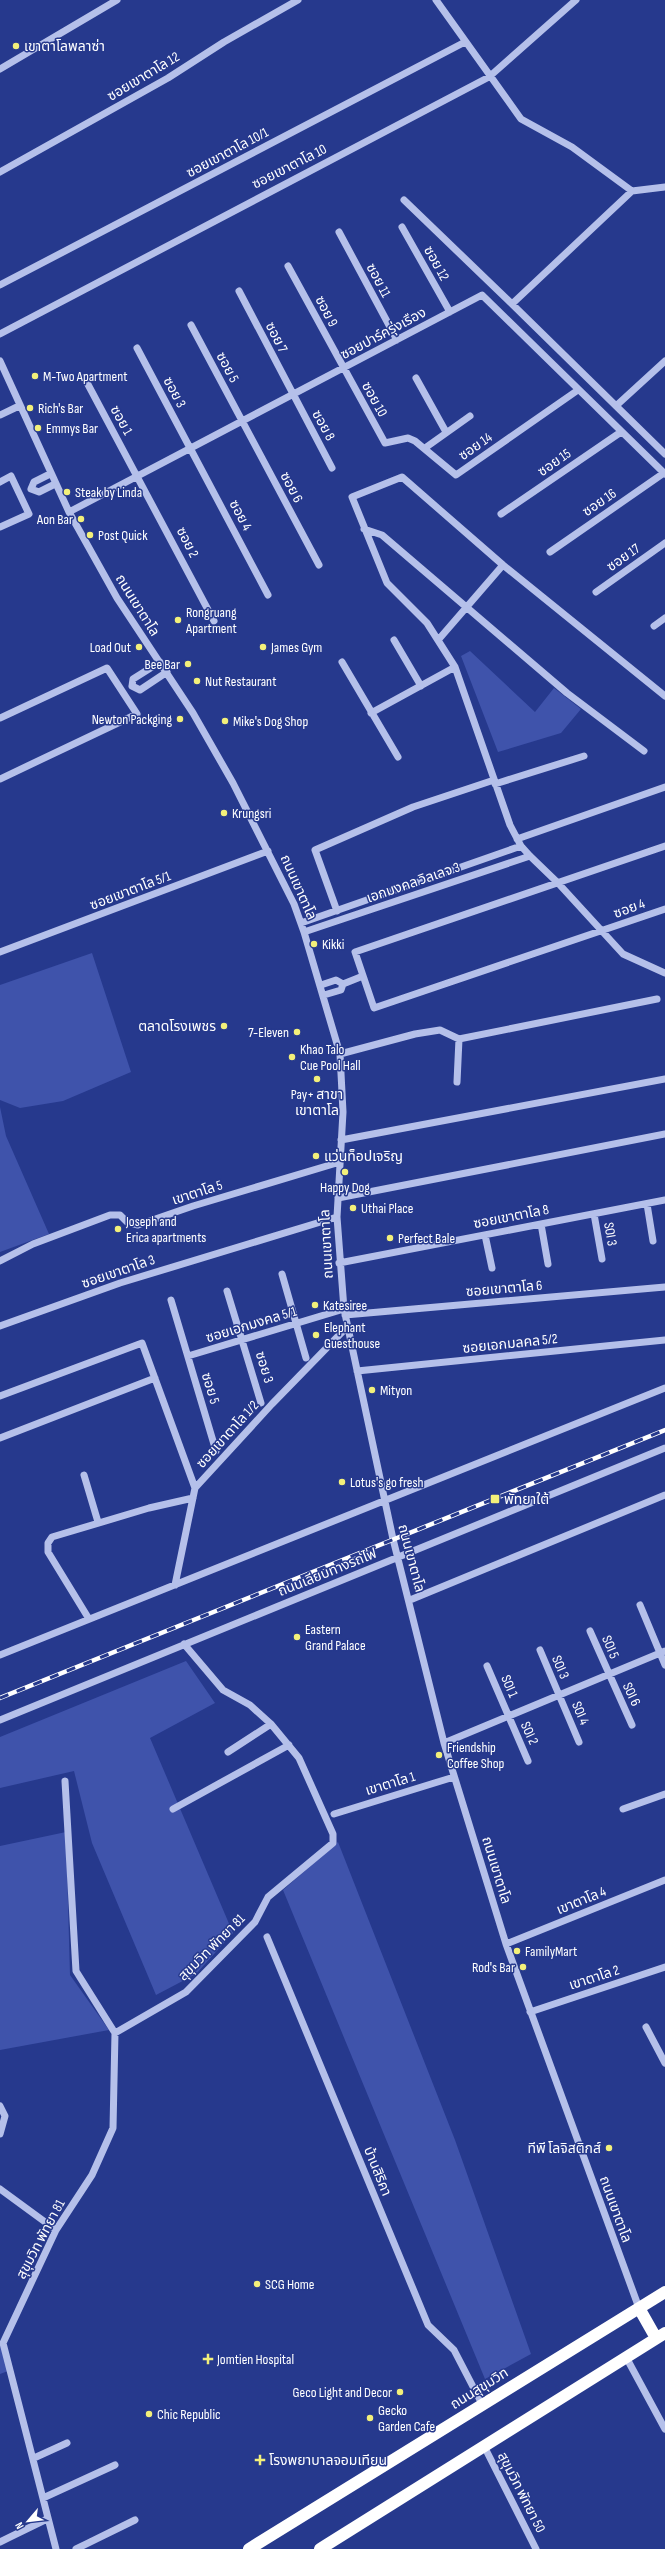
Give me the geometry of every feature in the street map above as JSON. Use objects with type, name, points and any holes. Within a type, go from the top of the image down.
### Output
[{"type":"highway","name":"ถนนสุขุมวิท","points":[[249,2549],[665,2292]]},
{"type":"highway","points":[[320,2549],[661,2336],[639,2308]]},
{"type":"street","points":[[0,69],[117,0]]},
{"type":"street","name":"ซอยเขาตาโล 12","points":[[0,172],[168,78],[224,42],[298,0]]},
{"type":"street","points":[[436,0],[520,119],[572,147],[632,191]]},
{"type":"street","name":"ซอยเขาตาโล 10","points":[[0,334],[490,77],[576,0]]},
{"type":"street","name":"ซอยเขาตาโล 10/1","points":[[0,285],[465,42]]},
{"type":"street","points":[[512,304],[632,191],[665,187]]},
{"type":"street","points":[[404,200],[617,405],[665,454]]},
{"type":"street","name":"ซอย 12","points":[[402,227],[450,312]]},
{"type":"street","name":"ซอย 11","points":[[339,232],[396,340]]},
{"type":"street","name":"ซอย 9","points":[[288,266],[343,368]]},
{"type":"street","name":"ซอย 7","points":[[239,291],[292,395]]},
{"type":"street","name":"ซอยปาร์ครุ่งเรือง","points":[[69,512],[482,295],[664,474]]},
{"type":"street","name":"ซอย 5","points":[[191,325],[242,421]]},
{"type":"street","name":"ซอย 3","points":[[137,348],[190,448]]},
{"type":"street","name":"ถนนเขาตาโล","points":[[0,361],[50,474],[69,512],[117,598],[167,672],[200,726],[268,852],[304,932],[321,985],[340,1054],[343,1112],[337,1217],[339,1263],[347,1327],[398,1557],[410,1600],[444,1743],[506,1944],[639,2308]]},
{"type":"street","points":[[617,405],[665,361]]},
{"type":"street","name":"ซอย 10","points":[[343,368],[385,443]]},
{"type":"street","name":"ซอย 1","points":[[84,377],[138,476]]},
{"type":"street","points":[[416,378],[446,432]]},
{"type":"street","name":"ซอย 14","points":[[385,443],[408,438],[425,448],[456,475],[578,390]]},
{"type":"street","name":"ซอย 8","points":[[292,395],[332,468]]},
{"type":"street","points":[[0,414],[19,406]]},
{"type":"street","points":[[425,448],[470,416]]},
{"type":"street","name":"ซอย 6","points":[[242,421],[319,565]]},
{"type":"street","name":"ซอย 15","points":[[502,514],[622,432]]},
{"type":"street","name":"ซอย 4","points":[[190,448],[268,595]]},
{"type":"street","points":[[20,495],[31,489],[34,482],[50,474]]},
{"type":"street","name":"ซอย 16","points":[[550,552],[664,474]]},
{"type":"street","points":[[0,482],[11,476],[29,514],[0,527]]},
{"type":"street","name":"ซอย 2","points":[[138,476],[214,621]]},
{"type":"street","points":[[663,971],[623,954],[558,882],[521,846],[495,782],[455,667],[439,639],[427,623],[387,583],[352,497],[402,477],[503,565],[665,696]]},
{"type":"street","points":[[31,489],[39,492],[55,484]]},
{"type":"street","points":[[364,529],[382,535],[466,609],[567,693],[644,751]]},
{"type":"street","name":"ซอย 17","points":[[596,592],[665,542]]},
{"type":"street","points":[[439,639],[503,565]]},
{"type":"street","points":[[654,626],[665,618]]},
{"type":"street","points":[[394,640],[421,686]]},
{"type":"street","points":[[123,692],[132,686],[133,679],[160,662]]},
{"type":"street","points":[[342,662],[398,757]]},
{"type":"street","points":[[371,712],[455,667]]},
{"type":"street","points":[[0,718],[108,668],[137,714],[0,778]]},
{"type":"street","points":[[132,686],[140,690],[167,672]]},
{"type":"street","points":[[337,911],[314,850],[413,806],[584,756]]},
{"type":"street","points":[[517,839],[665,787]]},
{"type":"street","name":"เอกมงคล วิลเลจ 3","points":[[301,924],[521,846]]},
{"type":"street","points":[[324,996],[341,990],[343,984],[363,976],[354,952],[665,846]]},
{"type":"street","name":"ซอยเขาตาโล 5/1","points":[[0,952],[268,852]]},
{"type":"street","name":"เอกมงคล วิลเลจ 3","points":[[304,932],[530,856]]},
{"type":"street","name":"ซอย 4","points":[[363,976],[374,1008],[602,932],[665,909]]},
{"type":"street","points":[[321,985],[336,980],[343,984]]},
{"type":"street","points":[[340,1054],[415,1034],[440,1030],[458,1039],[657,999]]},
{"type":"street","points":[[458,1039],[458,1082]]},
{"type":"street","points":[[341,1140],[665,1079]]},
{"type":"street","points":[[338,1198],[665,1134]]},
{"type":"street","name":"เขาตาโล 5","points":[[0,1261],[33,1244],[110,1215],[120,1215],[127,1222],[138,1225],[193,1206],[340,1162]]},
{"type":"street","name":"ซอยเขาตาโล 8","points":[[339,1263],[665,1200]]},
{"type":"street","points":[[647,1204],[653,1241]]},
{"type":"street","name":"SOI 3","points":[[594,1214],[602,1260]]},
{"type":"street","name":"ซอยเขาตาโล 3","points":[[0,1326],[120,1283],[337,1217]]},
{"type":"street","points":[[541,1224],[548,1264]]},
{"type":"street","points":[[485,1235],[492,1268]]},
{"type":"street","points":[[282,1274],[306,1358]]},
{"type":"street","name":"ซอยเขาตาโล 6","points":[[345,1312],[665,1286]]},
{"type":"street","points":[[228,1291],[243,1340]]},
{"type":"street","points":[[171,1300],[188,1356]]},
{"type":"street","name":"ซอยเอกมงคล 5/1","points":[[188,1356],[296,1323],[345,1312]]},
{"type":"street","name":"ซอยเขาตาโล 1/2","points":[[175,1585],[195,1488],[272,1404],[347,1327]]},
{"type":"street","name":"ซอย 3","points":[[243,1340],[262,1403]]},
{"type":"street","name":"ซอยเอกมลคล 5/2","points":[[357,1371],[665,1340]]},
{"type":"street","points":[[0,1396],[142,1343],[195,1488]]},
{"type":"street","name":"ซอย 5","points":[[188,1356],[216,1451]]},
{"type":"street","points":[[0,1438],[155,1378]]},
{"type":"street","points":[[0,1655],[384,1499],[665,1388]]},
{"type":"street","name":"ถนนเลียบทางรถไฟ","points":[[0,1720],[665,1448]]},
{"type":"street","points":[[84,1475],[98,1522]]},
{"type":"street","points":[[410,1600],[665,1495]]},
{"type":"street","points":[[89,1619],[48,1552],[48,1542],[52,1537],[98,1522],[193,1498]]},
{"type":"street","points":[[640,1605],[662,1652],[665,1665]]},
{"type":"street","name":"SOI 5","points":[[590,1631],[609,1674]]},
{"type":"street","name":"สุขุมวิท พัทยา 81","points":[[56,2549],[34,2458],[3,2343],[56,2230],[92,2175],[112,2128],[115,2033],[186,1992],[255,1922],[268,1897],[333,1843],[333,1834],[299,1758],[271,1724],[250,1705],[223,1690],[184,1644]]},
{"type":"street","name":"SOI 3","points":[[540,1650],[559,1695]]},
{"type":"street","points":[[444,1743],[662,1652]]},
{"type":"street","name":"SOI 1","points":[[487,1666],[508,1716]]},
{"type":"street","name":"SOI 6","points":[[609,1674],[632,1725]]},
{"type":"street","name":"SOI 4","points":[[559,1695],[579,1742]]},
{"type":"street","name":"SOI 2","points":[[508,1716],[528,1761]]},
{"type":"street","points":[[228,1752],[271,1724]]},
{"type":"street","points":[[173,1809],[289,1745]]},
{"type":"street","name":"เขาตาโล 1","points":[[334,1814],[454,1777]]},
{"type":"street","points":[[65,1781],[76,1971],[115,2033]]},
{"type":"street","points":[[622,1810],[665,1794]]},
{"type":"street","name":"เขาตาโล 4","points":[[506,1944],[665,1880]]},
{"type":"street","name":"บ้านสิริคา","points":[[267,1937],[428,2325],[454,2350],[482,2404]]},
{"type":"street","name":"เขาตาโล 2","points":[[530,2012],[665,1967]]},
{"type":"street","points":[[646,2028],[665,2063]]},
{"type":"street","points":[[0,2106],[4,2111],[5,2121],[0,2134]]},
{"type":"street","points":[[0,2189],[56,2230]]},
{"type":"street","points":[[626,2357],[665,2429]]},
{"type":"street","points":[[34,2458],[67,2443]]},
{"type":"street","name":"สุขุมวิท พัทยา 50","points":[[484,2446],[536,2549]]},
{"type":"street","points":[[43,2498],[115,2465]]},
{"type":"street","points":[[0,2542],[48,2519]]},
{"type":"street","points":[[76,2549],[135,2520]]},
{"type":"shaded area","points":[[470,651],[535,712],[554,688],[581,709],[561,733],[498,752],[461,656]]},
{"type":"shaded area","points":[[92,953],[131,1072],[63,1101],[20,1108],[0,1100],[0,985]]},
{"type":"shaded area","points":[[0,1107],[6,1136],[49,1234],[0,1252]]},
{"type":"shaded area","points":[[186,1661],[215,1703],[150,1738],[233,1933],[196,1974],[156,1995],[92,1843],[74,1771],[0,1788],[0,1737]]},
{"type":"shaded area","points":[[66,1832],[70,1975],[109,2030],[0,2050],[0,1846]]},
{"type":"shaded area","points":[[338,1842],[455,2140],[531,2354],[485,2379],[283,1890]]},
{"type":"shaded area","points":[[0,2344],[8,2371],[0,2374]]},
{"type":"railway","points":[[0,1698],[665,1430]]},
{"type":"place","name":"เขาตาโลพลาซ่า","points":[[16,46]]},
{"type":"place","name":"M-Two Apartment","points":[[35,376]]},
{"type":"place","name":"Rich's Bar","points":[[30,408]]},
{"type":"place","name":"Emmys Bar","points":[[38,428]]},
{"type":"place","name":"Steak by Linda","points":[[67,492]]},
{"type":"place","name":"Aon Bar","points":[[81,519]]},
{"type":"place","name":"Post Quick","points":[[90,535]]},
{"type":"place","name":"Rongruang Apartment","points":[[178,620]]},
{"type":"place","name":"Load Out","points":[[139,647]]},
{"type":"place","name":"James Gym","points":[[263,647]]},
{"type":"place","name":"Bee Bar","points":[[188,664]]},
{"type":"place","name":"Nut Restaurant","points":[[197,681]]},
{"type":"place","name":"Newton Packging","points":[[180,719]]},
{"type":"place","name":"Mike's Dog Shop","points":[[225,721]]},
{"type":"place","name":"Krungsri","points":[[224,813]]},
{"type":"place","name":"Kikki","points":[[314,944]]},
{"type":"place","name":"ตลาดโรงเพชร","points":[[224,1026]]},
{"type":"place","name":"7-Eleven","points":[[297,1032]]},
{"type":"place","name":"Khao Talo Cue Pool Hall","points":[[292,1057]]},
{"type":"place","name":"Pay+ สาขา เขาตาโล","points":[[317,1079]]},
{"type":"place","name":"แว่นท็อปเจริญ","points":[[316,1156]]},
{"type":"place","name":"Happy Dog","points":[[345,1172]]},
{"type":"place","name":"Uthai Place","points":[[353,1208]]},
{"type":"place","name":"Joseph and Erica apartments","points":[[118,1229]]},
{"type":"place","name":"Perfect Bale","points":[[390,1238]]},
{"type":"place","name":"Katesiree","points":[[315,1305]]},
{"type":"place","name":"Elephant Guesthouse","points":[[316,1335]]},
{"type":"place","name":"Mityon","points":[[372,1390]]},
{"type":"place","name":"Lotus's go fresh","points":[[342,1482]]},
{"type":"place","name":"พัทยาใต้","points":[[495,1499]]},
{"type":"place","name":"Eastern Grand Palace","points":[[297,1637]]},
{"type":"place","name":"Friendship Coffee Shop","points":[[439,1755]]},
{"type":"place","name":"FamilyMart","points":[[517,1951]]},
{"type":"place","name":"Rod's Bar","points":[[523,1967]]},
{"type":"place","name":"ทีพี โลจิสติกส์","points":[[609,2148]]},
{"type":"place","name":"SCG Home","points":[[257,2284]]},
{"type":"place","name":"Jomtien Hospital","points":[[208,2359]]},
{"type":"place","name":"Geco Light and Decor","points":[[400,2392]]},
{"type":"place","name":"Chic Republic","points":[[149,2414]]},
{"type":"place","name":"Gecko Garden Cafe","points":[[370,2418]]},
{"type":"place","name":"โรงพยาบาลจอมเทียน","points":[[260,2460]]}]
